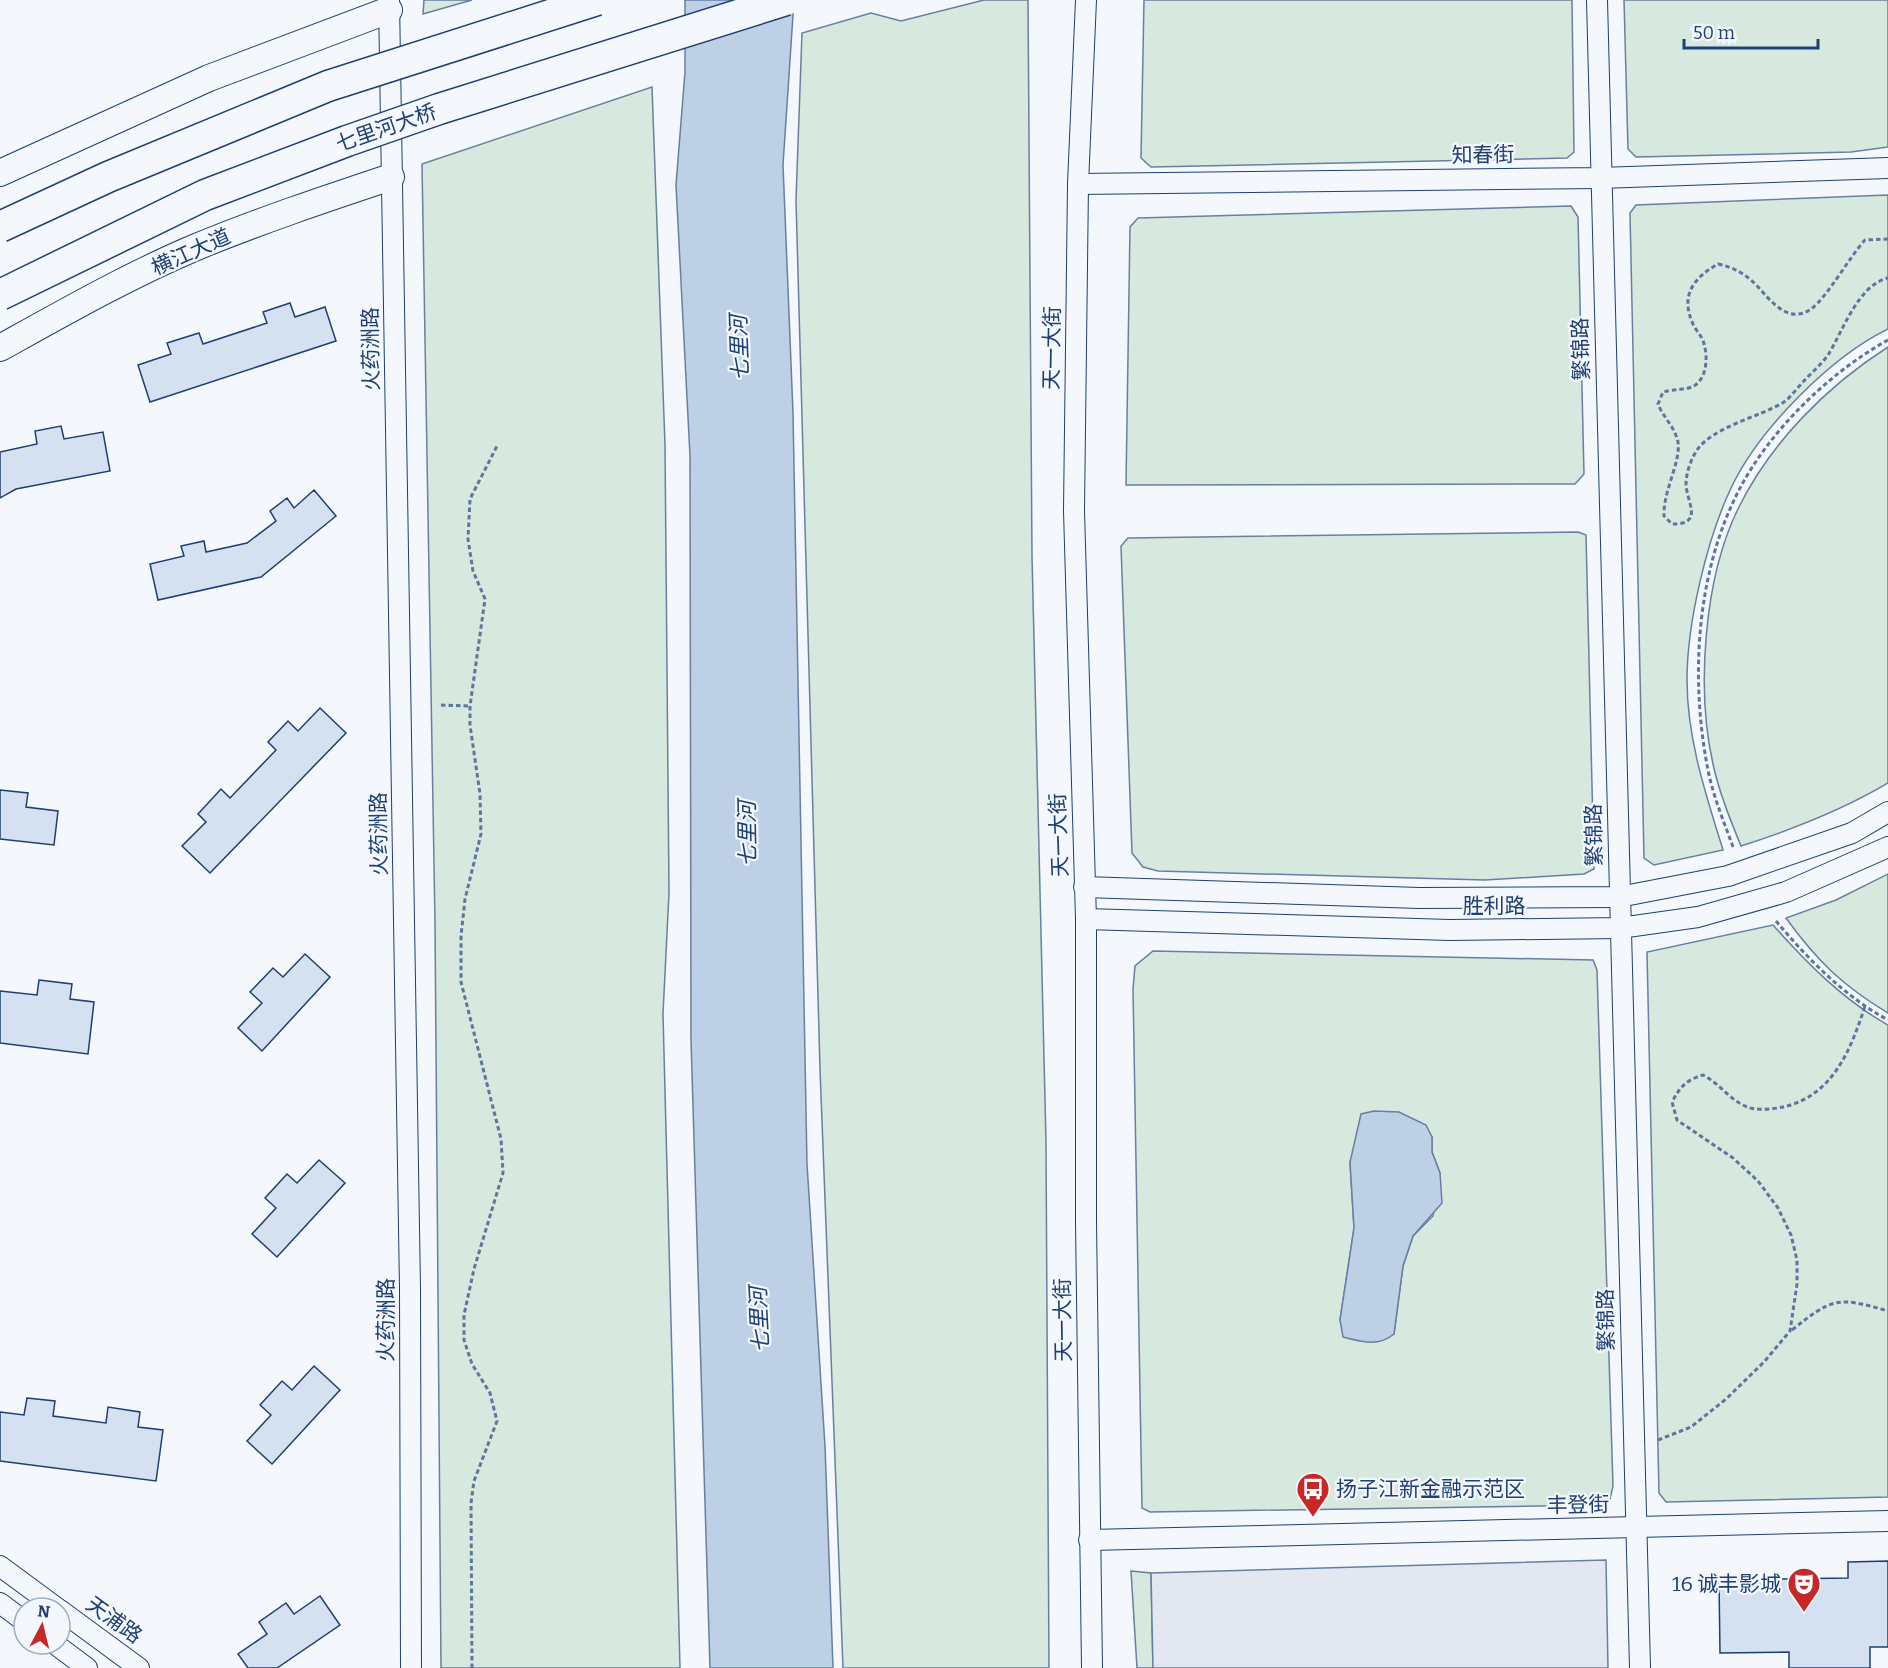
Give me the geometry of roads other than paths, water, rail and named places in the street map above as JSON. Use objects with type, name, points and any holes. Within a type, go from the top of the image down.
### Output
[{"type":"highway","points":[[0,227],[108,177],[328,86],[597,0]]},
{"type":"highway","name":"七里河大桥","points":[[0,295],[205,195],[336,145],[450,105],[786,0]]},
{"type":"main road","points":[[0,173],[209,78],[389,5]]},
{"type":"main road","name":"横江大道","points":[[0,348],[61,314],[192,249],[272,216],[391,177]]},
{"type":"street","name":"天一大街","points":[[1086,0],[1078,184],[1074,511],[1086,919],[1089,1540],[1092,1668]]},
{"type":"street","name":"繁锦路","points":[[1597,0],[1640,1668]]},
{"type":"street","name":"火药洲路","points":[[389,5],[410,1277],[411,1668]]},
{"type":"street","name":"知春街","points":[[1078,184],[1600,178],[1888,168]]},
{"type":"street","points":[[1084,887],[1419,898],[1620,897],[1652,893],[1728,876],[1842,837],[1888,812]]},
{"type":"street","name":"胜利路","points":[[1086,919],[1450,930],[1620,928],[1698,916],[1786,892],[1888,847]]},
{"type":"street","name":"丰登街","points":[[1089,1540],[1888,1521]]},
{"type":"street","name":"天浦路","points":[[0,1566],[40,1596]]},
{"type":"street","name":"天浦路","points":[[72,1619],[139,1668]]},
{"type":"street","points":[[71,1656],[87,1668]]},
{"type":"water","name":"七里河","points":[[685,0],[794,0],[783,165],[793,413],[807,1164],[825,1446],[833,1668],[710,1668],[691,1040],[690,456],[676,185],[685,72]]},
{"type":"water","points":[[1374,1111],[1399,1112],[1426,1125],[1432,1137],[1432,1152],[1440,1173],[1442,1203],[1413,1236],[1403,1266],[1394,1334],[1382,1341],[1370,1342],[1343,1337],[1340,1320],[1354,1228],[1350,1162],[1361,1114]]},
{"type":"place","name":"扬子江新金融示范区","points":[[1313,1518]]},
{"type":"place","name":"16 诚丰影城","points":[[1804,1613]]}]
